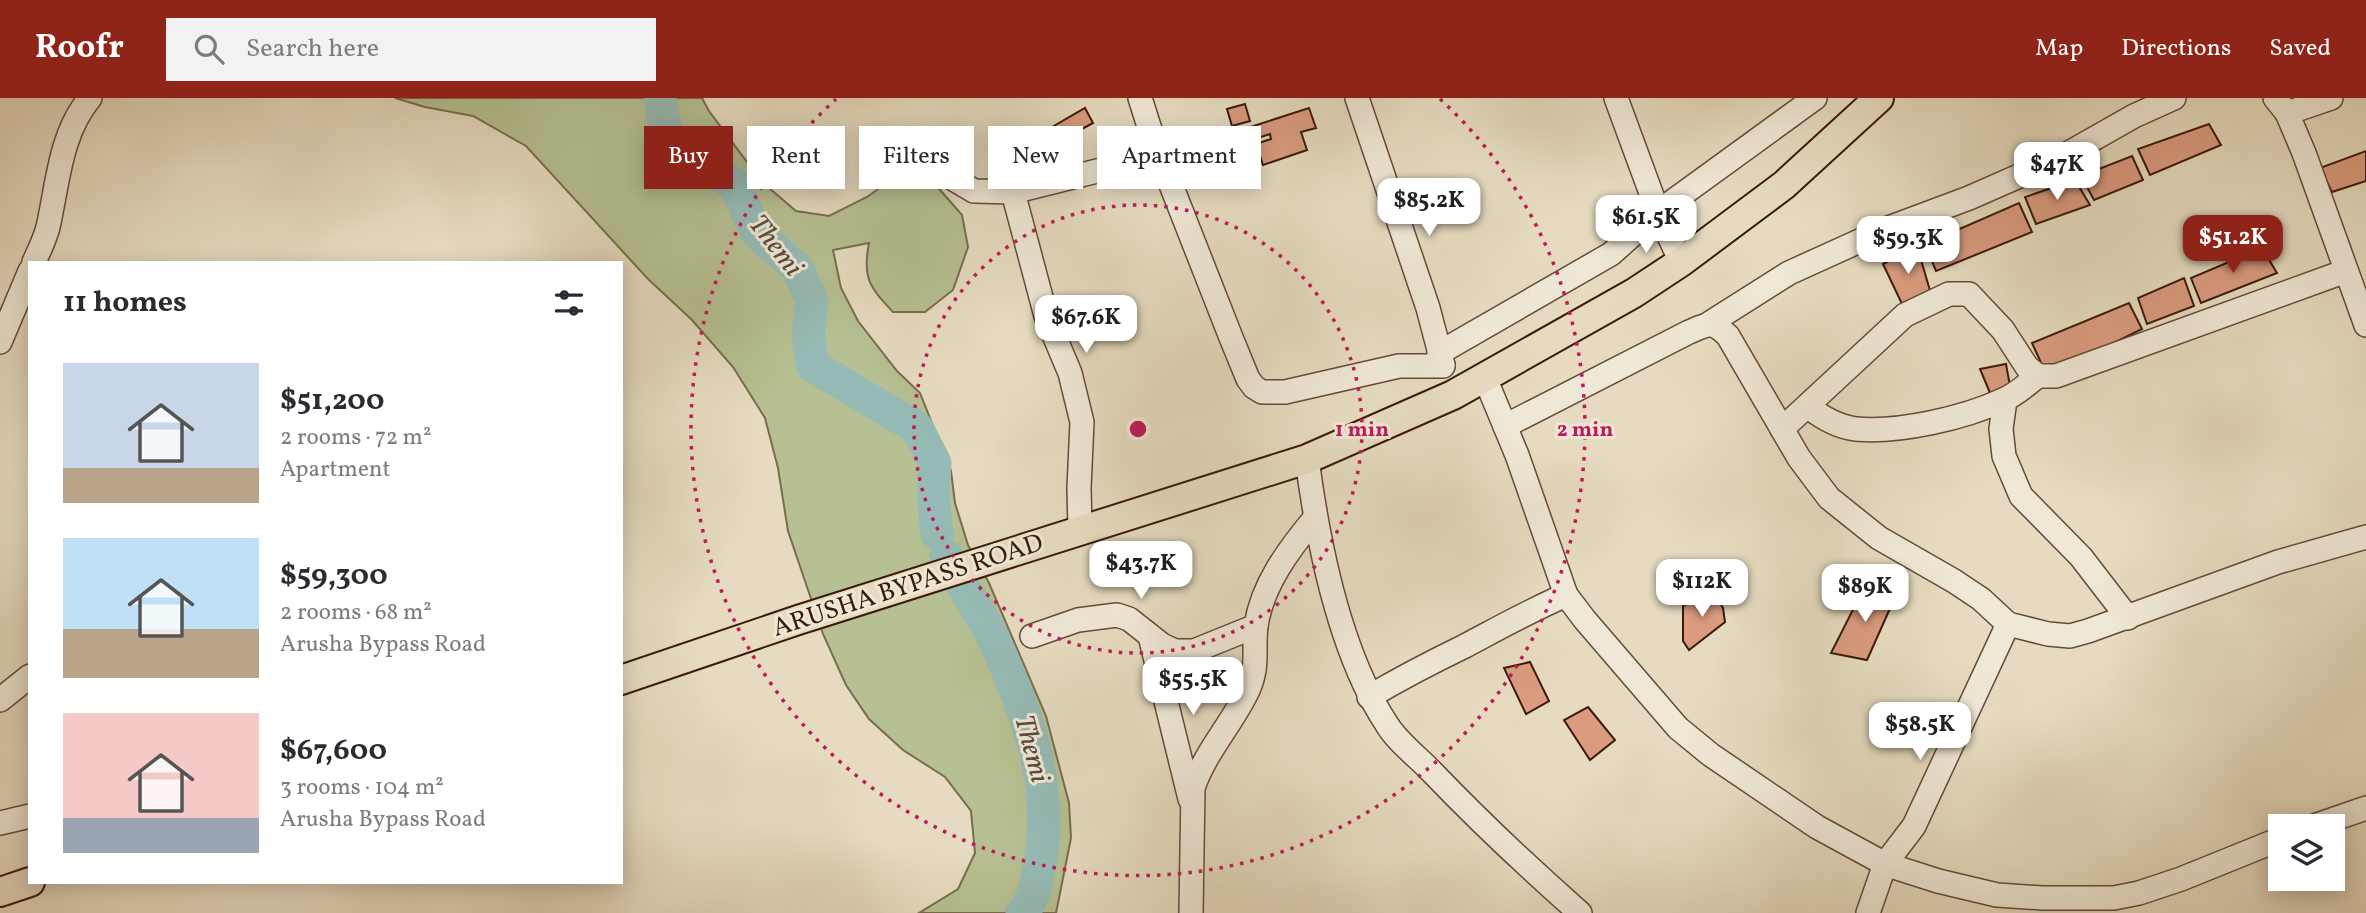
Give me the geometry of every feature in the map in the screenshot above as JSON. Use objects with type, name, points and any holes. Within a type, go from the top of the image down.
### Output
[{"type":"main road","name":"ARUSHA BYPASS ROAD","points":[[623,679],[798,620],[1307,459],[1453,395],[1634,293],[1681,262],[1784,185],[1879,98]]},
{"type":"main road","points":[[0,892],[28,882]]},
{"type":"street","points":[[34,261],[47,230],[64,148],[83,106],[90,98]]},
{"type":"street","points":[[1140,98],[1149,126]]},
{"type":"street","points":[[1357,98],[1420,283],[1453,395]]},
{"type":"street","points":[[1616,98],[1658,212],[1681,262]]},
{"type":"street","points":[[1173,189],[1248,379],[1262,392],[1284,392],[1441,359],[1611,254],[1658,212],[1815,98]]},
{"type":"street","points":[[1505,426],[1710,323],[1789,273],[1886,229],[1969,198],[2060,159],[2134,116],[2175,98]]},
{"type":"street","points":[[2330,98],[2281,106],[2304,153],[2366,325]]},
{"type":"street","points":[[971,189],[1013,192],[1097,172]]},
{"type":"street","points":[[1013,192],[1046,316],[1070,373],[1082,422],[1080,531]]},
{"type":"street","points":[[1808,407],[1827,421],[1855,429],[1893,428],[1939,421],[2005,400],[2038,376],[2056,376],[2346,271]]},
{"type":"street","points":[[0,342],[28,276]]},
{"type":"street","points":[[1782,429],[1905,315],[1949,294],[1969,294],[1978,302],[2003,330],[2027,367],[2038,376]]},
{"type":"street","points":[[1710,323],[1719,326],[1728,336],[1799,458],[1829,498],[1879,538],[1954,580],[1981,599],[2008,624],[2048,634],[2070,636],[2127,618],[2278,562],[2366,537]]},
{"type":"street","points":[[1485,378],[1566,595],[1678,729],[1711,755],[1817,827],[1885,864],[1938,881],[1997,895],[2114,898],[2181,879],[2268,844]]},
{"type":"street","points":[[2005,400],[2001,429],[2004,456],[2021,496],[2081,557],[2127,618]]},
{"type":"street","points":[[1307,459],[1315,518],[1345,632],[1370,696],[1388,727],[1521,861],[1580,913]]},
{"type":"street","points":[[1191,913],[1193,788],[1199,771],[1250,687],[1257,659],[1256,626],[1270,584],[1290,548],[1315,518]]},
{"type":"street","points":[[1370,696],[1408,673],[1465,646],[1525,612],[1566,595]]},
{"type":"street","points":[[1032,636],[1078,620],[1117,615],[1129,619],[1162,646],[1175,652],[1194,651],[1256,626]]},
{"type":"street","points":[[1868,913],[1885,864],[1913,826],[2008,624]]},
{"type":"street","points":[[1150,636],[1193,809]]},
{"type":"street","points":[[0,700],[28,678]]},
{"type":"street","points":[[2345,815],[2366,807]]},
{"type":"street","points":[[0,823],[28,816]]},
{"type":"green space","points":[[395,98],[702,98],[720,126],[644,126],[644,189],[733,189],[733,143],[747,162],[747,189],[770,189],[796,211],[829,216],[878,189],[939,189],[962,215],[968,247],[953,290],[925,312],[893,312],[873,289],[867,274],[869,243],[833,250],[841,288],[858,321],[897,371],[920,393],[951,471],[955,503],[968,545],[989,583],[1046,716],[1069,803],[1071,838],[1056,913],[919,913],[958,889],[975,853],[971,811],[945,777],[903,750],[869,719],[846,685],[823,634],[788,531],[778,468],[765,418],[733,367],[692,320],[648,279],[526,146],[473,116]]},
{"type":"building","points":[[1245,104],[1250,121],[1232,126],[1227,109]]},
{"type":"building","points":[[1085,108],[1093,123],[1083,128],[1083,126],[1054,126]]},
{"type":"building","points":[[1309,108],[1316,128],[1301,132],[1307,150],[1263,165],[1261,142],[1271,139],[1270,134],[1261,137],[1261,126],[1254,126]]},
{"type":"building","points":[[2209,124],[2221,145],[2150,175],[2138,149]]},
{"type":"building","points":[[2366,151],[2366,181],[2332,192],[2320,168]]},
{"type":"building","points":[[2132,156],[2143,180],[2094,200],[2081,176]]},
{"type":"building","points":[[2075,180],[2090,205],[2036,224],[2025,197]]},
{"type":"building","points":[[2019,203],[2032,232],[1936,271],[1925,244]]},
{"type":"building","points":[[1917,246],[1931,294],[1902,304],[1883,264]]},
{"type":"building","points":[[2262,248],[2277,273],[2201,303],[2191,278]]},
{"type":"building","points":[[2184,278],[2194,306],[2147,324],[2138,298]]},
{"type":"building","points":[[2129,303],[2142,329],[2047,376],[2032,343]]},
{"type":"building","points":[[2006,364],[2010,386],[1990,393],[1980,369]]},
{"type":"building","points":[[1866,584],[1896,595],[1867,660],[1831,653]]},
{"type":"building","points":[[1713,590],[1723,608],[1725,622],[1689,650],[1683,641],[1683,606]]},
{"type":"building","points":[[1530,662],[1549,701],[1526,714],[1504,668]]},
{"type":"building","points":[[1588,707],[1615,740],[1590,760],[1564,720]]},
{"type":"waterway","name":"Themi","points":[[660,98],[666,133],[696,160],[734,184],[757,233],[797,268],[812,300],[808,335],[813,366],[917,428],[935,463],[933,496],[937,534]]},
{"type":"waterway","name":"Themi","points":[[946,556],[994,640],[1017,695],[1035,752],[1044,810],[1043,840],[1034,892],[1022,913]]}]
